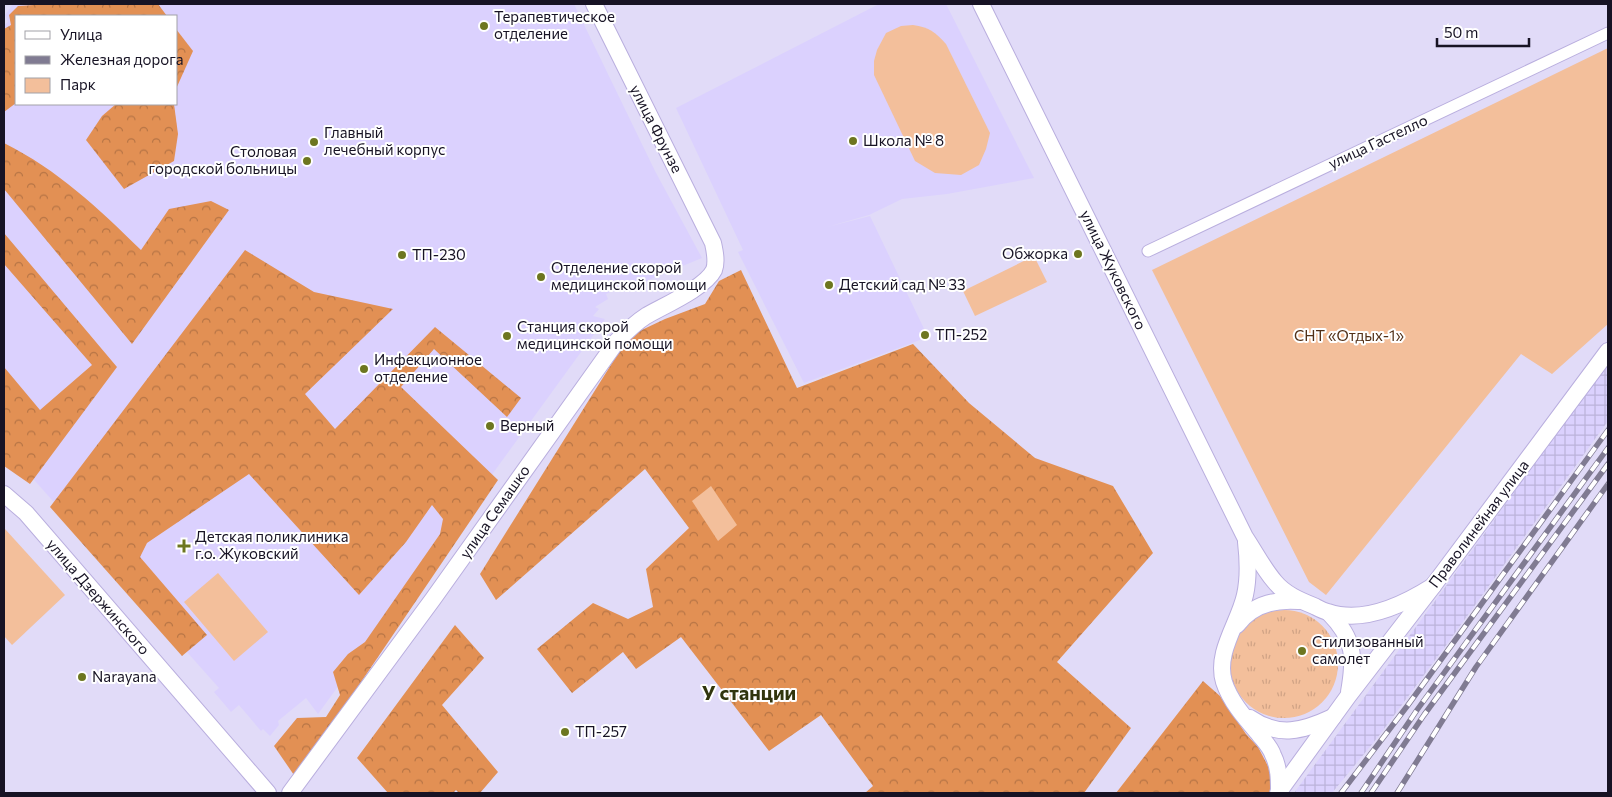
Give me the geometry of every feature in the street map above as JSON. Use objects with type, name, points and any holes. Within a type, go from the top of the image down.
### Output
[{"type":"street","name":"улица Фрунзе","points":[[594,4],[713,244],[716,255]]},
{"type":"street","name":"улица Жуковского","points":[[981,4],[1245,537]]},
{"type":"street","name":"улица Гастелло","points":[[1148,251],[1608,33]]},
{"type":"street","name":"улица Семашко","points":[[290,793],[439,590],[617,341],[630,327],[681,298],[707,279],[714,270],[716,255]]},
{"type":"street","name":"Праволинейная улица","points":[[1349,695],[1433,586],[1608,351]]},
{"type":"street","name":"улица Дзержинского","points":[[4,494],[26,513],[268,793]]},
{"type":"street","points":[[1245,537],[1275,582],[1286,592],[1303,602],[1329,613],[1359,615],[1380,611],[1412,599],[1433,586]]},
{"type":"street","points":[[1245,537],[1248,558],[1246,593],[1230,632],[1222,662],[1224,681],[1231,698],[1273,753],[1279,777],[1278,793]]},
{"type":"street","points":[[1230,632],[1244,615],[1267,603],[1287,600],[1303,602]]},
{"type":"street","points":[[1278,793],[1349,695],[1354,667],[1350,642],[1339,623],[1329,613]]},
{"type":"street","points":[[1242,712],[1260,725],[1276,730],[1294,730],[1312,726],[1333,717]]},
{"type":"shaded area","points":[[13,4],[574,4],[655,171],[702,258],[634,286],[632,282],[606,294],[608,299],[595,307],[599,309],[593,316],[605,319],[318,714],[306,698],[278,721],[279,725],[270,736],[263,729],[261,731],[239,705],[231,712],[214,692],[219,688],[4,446],[4,25],[8,22],[5,15]]},
{"type":"shaded area","name":"Школа № 8","points":[[879,4],[946,4],[1034,178],[947,194],[902,199],[869,215],[827,227],[870,216],[928,337],[804,383],[738,252],[743,250],[676,108]]},
{"type":"shaded area","points":[[1608,361],[1608,421],[1447,644],[1378,737],[1332,793],[1294,793],[1487,530]]},
{"type":"green space","points":[[49,4],[158,4],[166,15],[15,15],[15,104],[4,112],[4,29],[11,25],[9,15],[18,6]]},
{"type":"green space","points":[[913,25],[931,31],[946,44],[990,133],[979,165],[961,175],[935,173],[915,161],[874,75],[874,61],[877,50],[886,33],[901,26]]},
{"type":"green space","points":[[178,32],[193,51],[178,85]]},
{"type":"green space","name":"СНТ «Отдых-1»","points":[[1608,48],[1608,324],[1552,374],[1521,354],[1326,595],[1309,582],[1152,270]]},
{"type":"green space","points":[[115,105],[174,105],[178,134],[174,161],[124,189],[86,140],[102,116]]},
{"type":"green space","points":[[4,143],[42,165],[77,191],[141,250],[169,209],[211,201],[229,210],[132,344],[4,189]]},
{"type":"green space","points":[[4,233],[117,367],[30,484],[4,466],[4,367],[40,410],[92,365],[4,264]]},
{"type":"green space","points":[[245,250],[314,292],[393,309],[305,394],[335,429],[435,327],[521,398],[507,417],[434,349],[401,387],[498,480],[296,778],[274,746],[297,718],[326,717],[340,695],[333,672],[348,654],[365,642],[440,534],[443,519],[432,505],[406,542],[359,595],[249,474],[147,543],[140,557],[207,635],[182,656],[50,507]]},
{"type":"green space","points":[[1034,256],[1047,282],[975,316],[963,291]]},
{"type":"green space","points":[[741,270],[797,388],[913,344],[969,403],[1035,458],[1113,486],[1153,553],[1057,662],[1131,728],[1084,793],[865,793],[873,786],[821,715],[769,751],[681,637],[636,669],[623,652],[572,693],[537,649],[593,603],[628,619],[653,607],[646,569],[689,528],[645,469],[496,600],[480,574],[629,336],[665,319],[705,304],[719,281]]},
{"type":"green space","points":[[711,486],[737,525],[718,541],[692,501]]},
{"type":"green space","points":[[5,529],[65,595],[12,645],[4,636]]},
{"type":"green space","points":[[218,573],[268,632],[234,661],[184,602]]},
{"type":"green space","points":[[1284,610],[1305,614],[1322,626],[1334,643],[1338,664],[1334,685],[1322,702],[1305,714],[1284,718],[1263,714],[1246,702],[1234,685],[1230,664],[1234,643],[1246,626],[1263,614]]},
{"type":"green space","points":[[455,625],[484,658],[442,705],[498,772],[480,793],[459,793],[456,790],[453,793],[388,793],[357,758]]},
{"type":"green space","points":[[1203,681],[1220,696],[1246,734],[1258,747],[1268,766],[1274,792],[1116,793]]},
{"type":"railway","points":[[1341,793],[1408,705],[1608,430]]},
{"type":"railway","points":[[1361,793],[1417,710],[1608,448]]},
{"type":"railway","points":[[1371,793],[1424,715],[1608,464]]},
{"type":"railway","points":[[1397,793],[1476,667],[1608,484]]},
{"type":"place","name":"Терапевтическое отделение","points":[[484,26]]},
{"type":"place","name":"Школа № 8","points":[[853,141]]},
{"type":"place","name":"Главный лечебный корпус","points":[[314,142]]},
{"type":"place","name":"Столовая городской больницы","points":[[307,161]]},
{"type":"place","name":"Обжорка","points":[[1078,254]]},
{"type":"place","name":"ТП-230","points":[[402,255]]},
{"type":"place","name":"Отделение скорой медицинской помощи","points":[[541,277]]},
{"type":"place","name":"Детский сад № 33","points":[[829,285]]},
{"type":"place","name":"ТП-252","points":[[925,335]]},
{"type":"place","name":"Станция скорой медицинской помощи","points":[[507,336]]},
{"type":"place","name":"Инфекционное отделение","points":[[364,369]]},
{"type":"place","name":"Верный","points":[[490,426]]},
{"type":"place","name":"Детская поликлиника г.о. Жуковский","points":[[184,546]]},
{"type":"place","name":"Стилизованный самолет","points":[[1302,651]]},
{"type":"place","name":"Narayana","points":[[82,677]]},
{"type":"place","name":"ТП-257","points":[[565,732]]},
{"type":"district","name":"У станции","points":[[749,693]]}]
